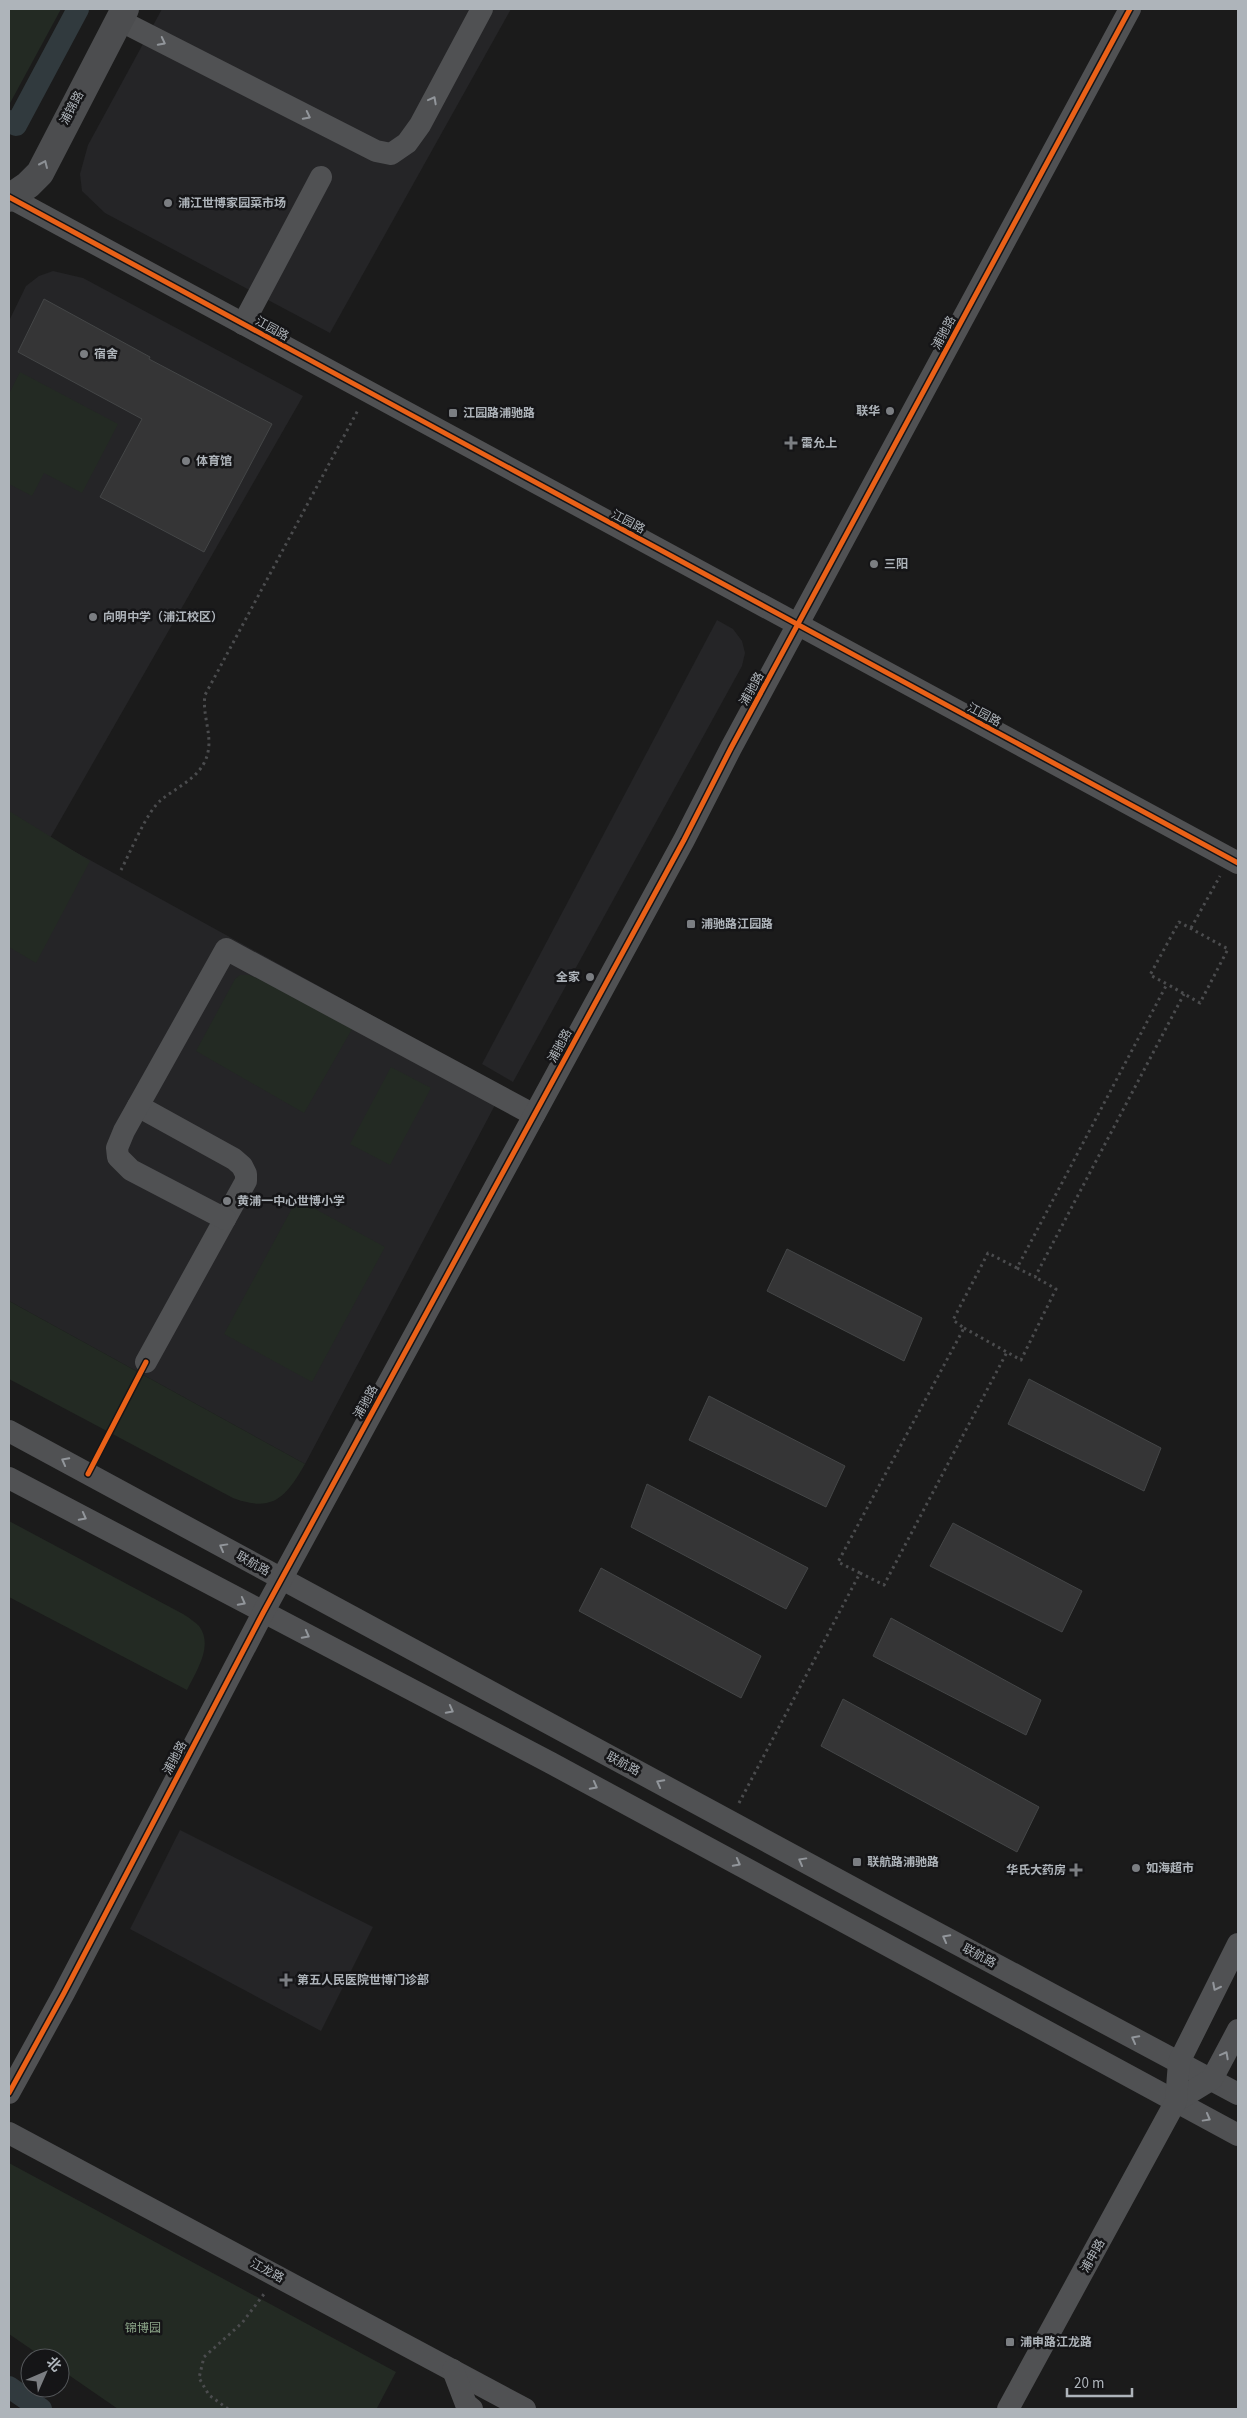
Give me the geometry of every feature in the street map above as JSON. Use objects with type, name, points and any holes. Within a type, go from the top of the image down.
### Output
[{"type":"main road","name":"浦锦路","points":[[9,197],[28,185],[40,173],[122,14]]},
{"type":"street","points":[[122,14],[376,151],[391,154],[407,144],[420,125],[482,9]]},
{"type":"street","name":"浦驰路","points":[[9,2093],[64,1993],[281,1579],[534,1115],[1130,9]]},
{"type":"street","points":[[242,324],[321,176]]},
{"type":"street","name":"江园路","points":[[9,197],[798,626],[1229,869]]},
{"type":"street","points":[[225,1219],[131,1170],[118,1157],[117,1148],[138,1106],[226,949],[534,1115]]},
{"type":"street","points":[[138,1106],[234,1159],[242,1166],[246,1174],[246,1181],[146,1362]]},
{"type":"street","name":"联航路","points":[[9,1431],[1238,2094]]},
{"type":"street","points":[[9,1478],[551,1763],[1238,2135]]},
{"type":"street","name":"浦申路","points":[[1008,2409],[1176,2101],[1178,2062],[1238,1944]]},
{"type":"street","points":[[1212,2079],[1238,2030]]},
{"type":"street","name":"浦申路","points":[[1176,2101],[1212,2079]]},
{"type":"street","name":"江龙路","points":[[9,2133],[525,2409]]},
{"type":"street","points":[[453,2370],[466,2404],[472,2409]]},
{"type":"path","points":[[121,870],[156,806],[188,781],[204,763],[209,746],[204,714],[205,695],[368,392]]},
{"type":"path","points":[[1191,928],[1229,869]]},
{"type":"path","points":[[1179,922],[1228,949],[1200,1003],[1167,984],[1150,975],[1179,922]]},
{"type":"path","points":[[1017,1268],[1167,984]]},
{"type":"path","points":[[1035,1277],[1184,994]]},
{"type":"path","points":[[988,1253],[1035,1277],[1056,1289],[1021,1360],[953,1320],[988,1253]]},
{"type":"path","points":[[964,1328],[838,1562],[884,1585],[1007,1352]]},
{"type":"path","points":[[729,1821],[860,1573]]},
{"type":"path","points":[[228,2409],[209,2395],[199,2378],[204,2358],[242,2324],[259,2298],[281,2279]]},
{"type":"shaded area","points":[[162,9],[511,9],[330,333],[105,213],[82,191],[80,174],[88,145]]},
{"type":"shaded area","name":"黄浦一中心世博小学","points":[[53,271],[83,278],[303,396],[50,838],[504,1088],[305,1464],[9,1301],[9,321],[26,286],[39,276]]},
{"type":"shaded area","points":[[717,620],[733,629],[742,641],[745,653],[742,666],[513,1082],[482,1064]]},
{"type":"shaded area","name":"第五人民医院世博门诊部","points":[[180,1830],[373,1927],[321,2031],[130,1929]]},
{"type":"green space","points":[[9,9],[61,9],[9,105]]},
{"type":"green space","points":[[20,372],[118,424],[82,493],[44,473],[32,496],[9,484],[9,394]]},
{"type":"green space","points":[[9,811],[90,861],[36,963],[9,947]]},
{"type":"green space","points":[[240,975],[249,975],[261,980],[352,1029],[304,1113],[196,1051],[235,979]]},
{"type":"green space","points":[[391,1067],[431,1088],[390,1165],[350,1144]]},
{"type":"green space","points":[[297,1199],[385,1247],[312,1382],[224,1334]]},
{"type":"green space","points":[[9,1301],[305,1464],[291,1485],[277,1499],[268,1503],[258,1504],[233,1498],[9,1379]]},
{"type":"green space","points":[[9,1521],[183,1614],[199,1626],[205,1642],[204,1650],[199,1667],[187,1690],[9,1597]]},
{"type":"green space","name":"锦博园","points":[[9,2163],[396,2372],[377,2408],[379,2409],[118,2409],[70,2376],[70,2348],[29,2348],[9,2334]]},
{"type":"building","name":"体育馆","points":[[44,299],[150,357],[149,359],[272,424],[204,552],[100,497],[142,419],[18,352]]},
{"type":"building","points":[[787,1249],[922,1318],[904,1361],[767,1291]]},
{"type":"building","points":[[1029,1379],[1161,1448],[1144,1491],[1008,1424]]},
{"type":"building","points":[[709,1396],[845,1466],[826,1507],[689,1440]]},
{"type":"building","points":[[647,1484],[808,1568],[786,1609],[631,1527]]},
{"type":"building","points":[[953,1523],[1082,1591],[1062,1632],[930,1566]]},
{"type":"building","points":[[601,1568],[761,1656],[741,1698],[579,1611]]},
{"type":"building","points":[[891,1618],[1041,1700],[1026,1735],[873,1656]]},
{"type":"building","points":[[843,1699],[1039,1807],[1017,1852],[821,1746]]},
{"type":"waterway","points":[[9,121],[16,125],[78,9]]},
{"type":"waterway","points":[[9,2387],[41,2409]]},
{"type":"cycle path","points":[[9,2093],[64,1993],[263,1613],[684,840],[731,748],[1130,9]]},
{"type":"cycle path","points":[[9,197],[1238,863]]},
{"type":"cycle path","points":[[88,1474],[146,1362]]},
{"type":"place","name":"浦江世博家园菜市场","points":[[168,203]]},
{"type":"place","name":"宿舍","points":[[84,354]]},
{"type":"place","name":"联华","points":[[890,411]]},
{"type":"place","name":"江园路浦驰路","points":[[453,413]]},
{"type":"place","name":"雷允上","points":[[791,443]]},
{"type":"place","name":"体育馆","points":[[186,461]]},
{"type":"place","name":"三阳","points":[[874,564]]},
{"type":"place","name":"向明中学（浦江校区）","points":[[93,617]]},
{"type":"place","name":"浦驰路江园路","points":[[691,924]]},
{"type":"place","name":"全家","points":[[590,977]]},
{"type":"place","name":"黄浦一中心世博小学","points":[[227,1201]]},
{"type":"place","name":"联航路浦驰路","points":[[857,1862]]},
{"type":"place","name":"如海超市","points":[[1136,1868]]},
{"type":"place","name":"华氏大药房","points":[[1076,1870]]},
{"type":"place","name":"第五人民医院世博门诊部","points":[[286,1980]]},
{"type":"place","name":"浦申路江龙路","points":[[1010,2342]]}]
